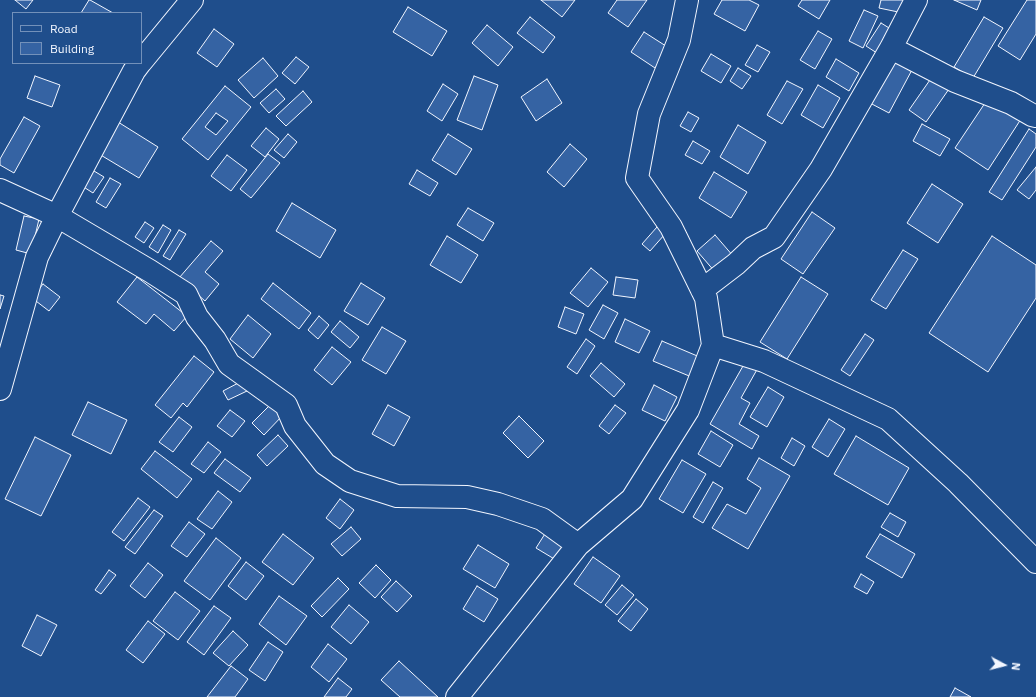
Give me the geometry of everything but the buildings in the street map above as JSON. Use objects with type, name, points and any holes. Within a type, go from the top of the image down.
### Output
[{"type":"street","points":[[142,61],[192,0]]},
{"type":"street","points":[[457,697],[578,545],[632,499],[688,410],[713,345],[706,298],[671,226],[638,178],[649,114],[679,40],[687,0]]},
{"type":"street","points":[[702,290],[736,264],[753,248],[774,237],[821,169],[891,48],[916,0]]},
{"type":"street","points":[[891,48],[955,80],[1011,103],[1036,116]]},
{"type":"street","points":[[0,389],[37,257],[56,216],[134,71],[139,64]]},
{"type":"street","points":[[0,190],[56,216],[150,271],[186,294],[197,317],[215,340],[229,364],[286,405],[295,426],[325,464],[350,481],[397,496],[467,497],[498,504],[542,519],[578,545]]},
{"type":"street","points":[[713,345],[764,361],[888,419],[958,484],[1036,562]]}]
